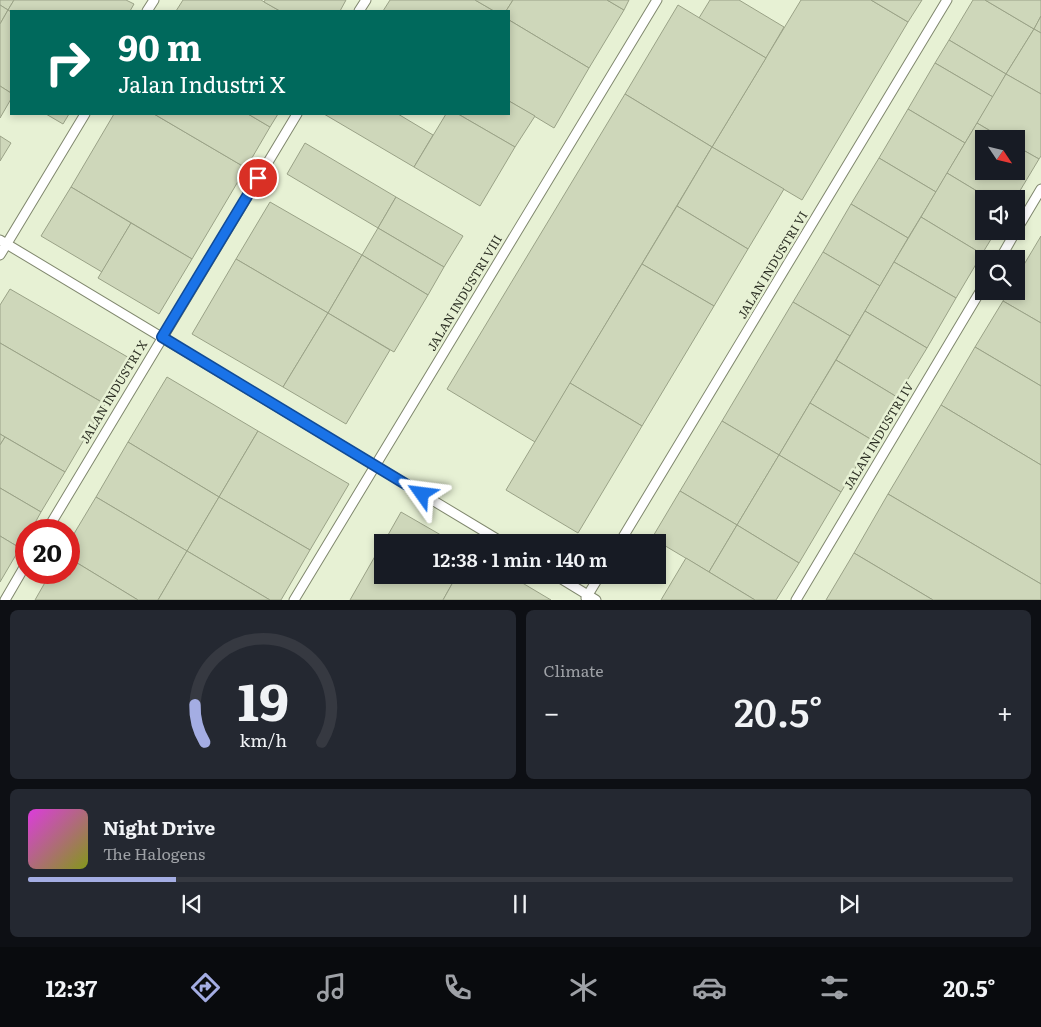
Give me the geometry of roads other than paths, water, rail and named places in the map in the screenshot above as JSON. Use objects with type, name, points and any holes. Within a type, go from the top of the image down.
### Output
[{"type":"lane","name":"JALAN INDUSTRI VIII","points":[[294,600],[657,0]]},
{"type":"lane","name":"JALAN INDUSTRI VI","points":[[625,534],[947,0]]},
{"type":"lane","points":[[0,255],[3,242],[84,115]]},
{"type":"lane","name":"JALAN INDUSTRI X","points":[[54,519],[296,115]]},
{"type":"lane","points":[[1025,216],[1041,189]]},
{"type":"lane","points":[[3,242],[489,534]]},
{"type":"lane","name":"JALAN INDUSTRI IV","points":[[796,600],[975,300]]},
{"type":"lane","points":[[5,600],[15,583]]},
{"type":"lane","points":[[569,584],[590,598],[596,584]]}]
